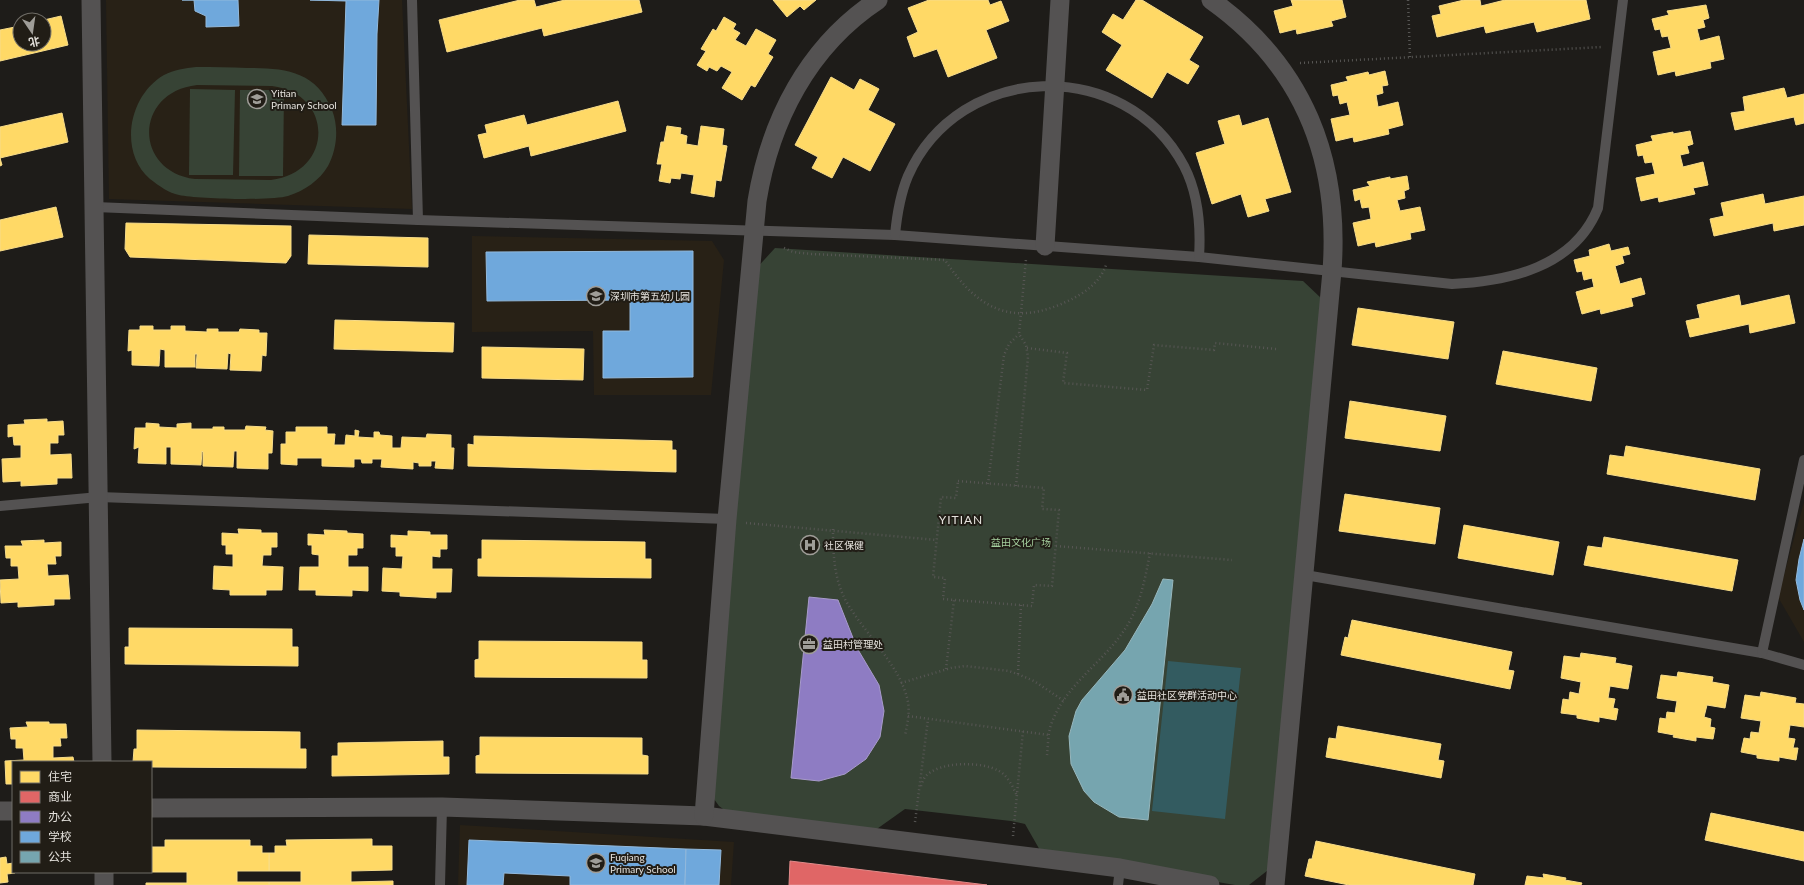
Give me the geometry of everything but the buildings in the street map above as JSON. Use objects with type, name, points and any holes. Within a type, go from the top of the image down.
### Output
[{"type":"street","points":[[92,0],[102,761]]},
{"type":"street","points":[[704,816],[727,521],[756,201],[767,152],[780,117],[793,91],[827,44],[848,23],[878,0]]},
{"type":"street","points":[[1036,245],[1055,85],[1060,0]]},
{"type":"street","points":[[1211,0],[1228,12],[1254,36],[1278,64],[1295,90],[1309,118],[1320,147],[1328,178],[1333,209],[1334,240],[1332,271],[1276,885]]},
{"type":"street","points":[[152,808],[442,806],[704,816],[1012,855],[1119,877],[1210,885]]},
{"type":"street","points":[[0,811],[12,811]]},
{"type":"street","points":[[104,873],[104,885]]},
{"type":"lane","points":[[412,0],[418,220]]},
{"type":"lane","points":[[95,207],[418,220],[895,235],[1199,258],[1452,284],[1478,283],[1522,273],[1546,264],[1579,238],[1591,224],[1598,208],[1623,0]]},
{"type":"lane","points":[[895,235],[899,205],[908,176],[923,149],[943,126],[968,108],[995,94],[1024,87],[1055,85],[1086,89],[1116,101],[1143,117],[1166,140],[1184,166],[1195,196],[1200,227],[1199,258]]},
{"type":"lane","points":[[1762,653],[1804,460]]},
{"type":"lane","points":[[0,506],[99,497],[727,521]]},
{"type":"lane","points":[[1305,575],[1762,653],[1804,665]]},
{"type":"lane","points":[[440,885],[442,806]]},
{"type":"path","points":[[1408,0],[1410,58]]},
{"type":"path","points":[[1278,64],[1617,46]]},
{"type":"path","points":[[1016,486],[1028,357],[1026,348],[1019,334],[1021,314],[1036,245]]},
{"type":"path","points":[[779,246],[793,252],[812,254],[945,260],[969,291],[979,299],[990,306],[1006,312],[1021,314],[1043,311],[1074,298],[1091,286],[1103,273],[1111,251]]},
{"type":"path","points":[[988,484],[1004,355],[1009,344],[1019,334]]},
{"type":"path","points":[[1026,348],[1067,353],[1063,383],[1147,390],[1154,345],[1214,350],[1215,343],[1276,349]]},
{"type":"path","points":[[958,481],[1016,486],[1044,488],[1042,509],[1059,510],[1052,586],[1034,585],[1032,606],[943,599],[945,578],[933,577],[940,497],[956,498],[958,481]]},
{"type":"path","points":[[727,521],[833,529],[937,540]]},
{"type":"path","points":[[833,529],[834,568],[845,600],[901,683],[908,703],[905,736]]},
{"type":"path","points":[[1056,546],[1232,560]]},
{"type":"path","points":[[1047,755],[1050,727],[1070,691],[1115,643],[1126,627],[1145,580],[1150,553]]},
{"type":"path","points":[[946,669],[954,600]]},
{"type":"path","points":[[1018,674],[1021,605]]},
{"type":"path","points":[[901,683],[946,669],[965,666],[1009,671],[1018,674],[1034,681],[1064,701]]},
{"type":"path","points":[[908,716],[1049,735]]},
{"type":"path","points":[[913,843],[928,719]]},
{"type":"path","points":[[1012,855],[1023,731]]},
{"type":"path","points":[[920,788],[925,777],[943,767],[960,764],[976,765],[999,770],[1012,785],[1017,796]]},
{"type":"shaded area","name":"Yitian Primary School","points":[[106,0],[402,0],[412,209],[109,199]]},
{"type":"shaded area","name":"深圳市第五幼儿园","points":[[472,236],[712,241],[724,260],[711,395],[594,395],[593,331],[472,332]]},
{"type":"shaded area","points":[[1804,502],[1804,642],[1778,597]]},
{"type":"shaded area","name":"Fuqiang Primary School","points":[[460,825],[734,842],[731,885],[458,885]]},
{"type":"green space","points":[[196,67],[274,69],[298,74],[317,87],[325,97],[332,110],[336,124],[336,138],[333,153],[328,166],[321,176],[300,191],[288,196],[266,199],[217,198],[179,195],[160,187],[150,179],[140,167],[134,154],[131,139],[132,124],[136,109],[152,84],[164,75]],"holes":[[[197,85],[272,86],[293,92],[307,103],[316,117],[318,133],[315,149],[306,163],[291,174],[271,180],[195,179],[175,173],[160,162],[152,148],[149,132],[152,116],[161,102],[176,91]]]},
{"type":"green space","points":[[190,89],[235,90],[233,175],[189,175]]},
{"type":"green space","points":[[240,90],[284,90],[283,176],[239,176]]},
{"type":"green space","name":"益田文化广场","points":[[775,248],[1303,281],[1322,299],[1272,867],[1249,885],[1235,885],[1041,852],[1025,824],[1011,821],[905,809],[874,831],[727,812],[719,806],[709,792],[753,272]]},
{"type":"water","points":[[1168,661],[1241,668],[1225,819],[1152,811]]},
{"type":"place","name":"Yitian Primary School","points":[[257,99]]},
{"type":"place","name":"深圳市第五幼儿园","points":[[596,296]]},
{"type":"place","name":"社区保健","points":[[810,545]]},
{"type":"place","name":"益田村管理处","points":[[809,644]]},
{"type":"place","name":"益田社区党群活动中心","points":[[1123,695]]},
{"type":"place","name":"Fuqiang Primary School","points":[[596,863]]},
{"type":"district","name":"YITIAN","points":[[961,519]]}]
